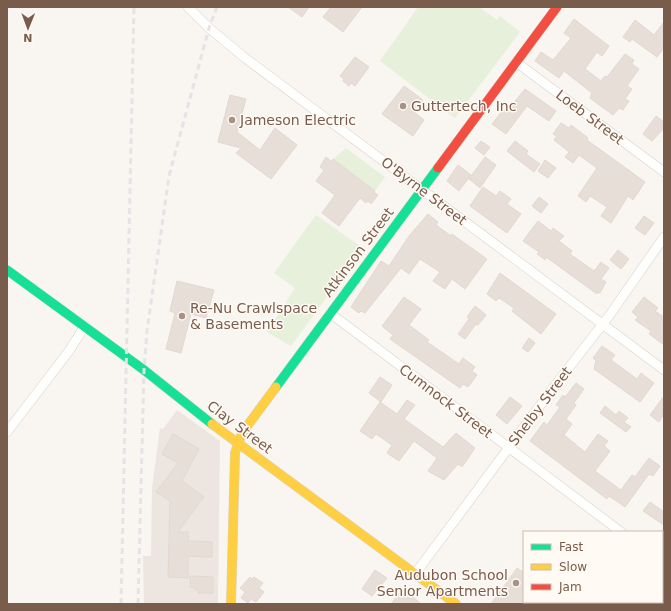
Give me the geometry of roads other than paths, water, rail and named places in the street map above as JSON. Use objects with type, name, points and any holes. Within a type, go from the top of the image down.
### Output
[{"type":"street","name":"O'Byrne Street","points":[[188,7],[209,28],[245,58],[664,370]]},
{"type":"street","name":"Atkinson Street","points":[[231,604],[235,453],[242,434],[557,7]]},
{"type":"street","name":"Loeb Street","points":[[516,62],[664,172]]},
{"type":"street","name":"Shelby Street","points":[[415,574],[602,324],[664,237]]},
{"type":"street","name":"Clay Street","points":[[7,270],[85,326],[238,444],[456,604]]},
{"type":"street","name":"Cumnock Street","points":[[330,313],[620,531]]},
{"type":"street","points":[[7,432],[69,350],[85,326]]},
{"type":"railway","points":[[121,604],[134,7]]},
{"type":"railway","points":[[138,604],[144,370],[147,331],[169,176],[209,28],[217,7]]},
{"type":"place","name":"Guttertech, Inc","points":[[403,106]]},
{"type":"place","name":"Jameson Electric","points":[[232,120]]},
{"type":"place","name":"Re-Nu Crawlspace & Basements","points":[[182,316]]},
{"type":"place","name":"Audubon School Senior Apartments","points":[[516,583]]}]
